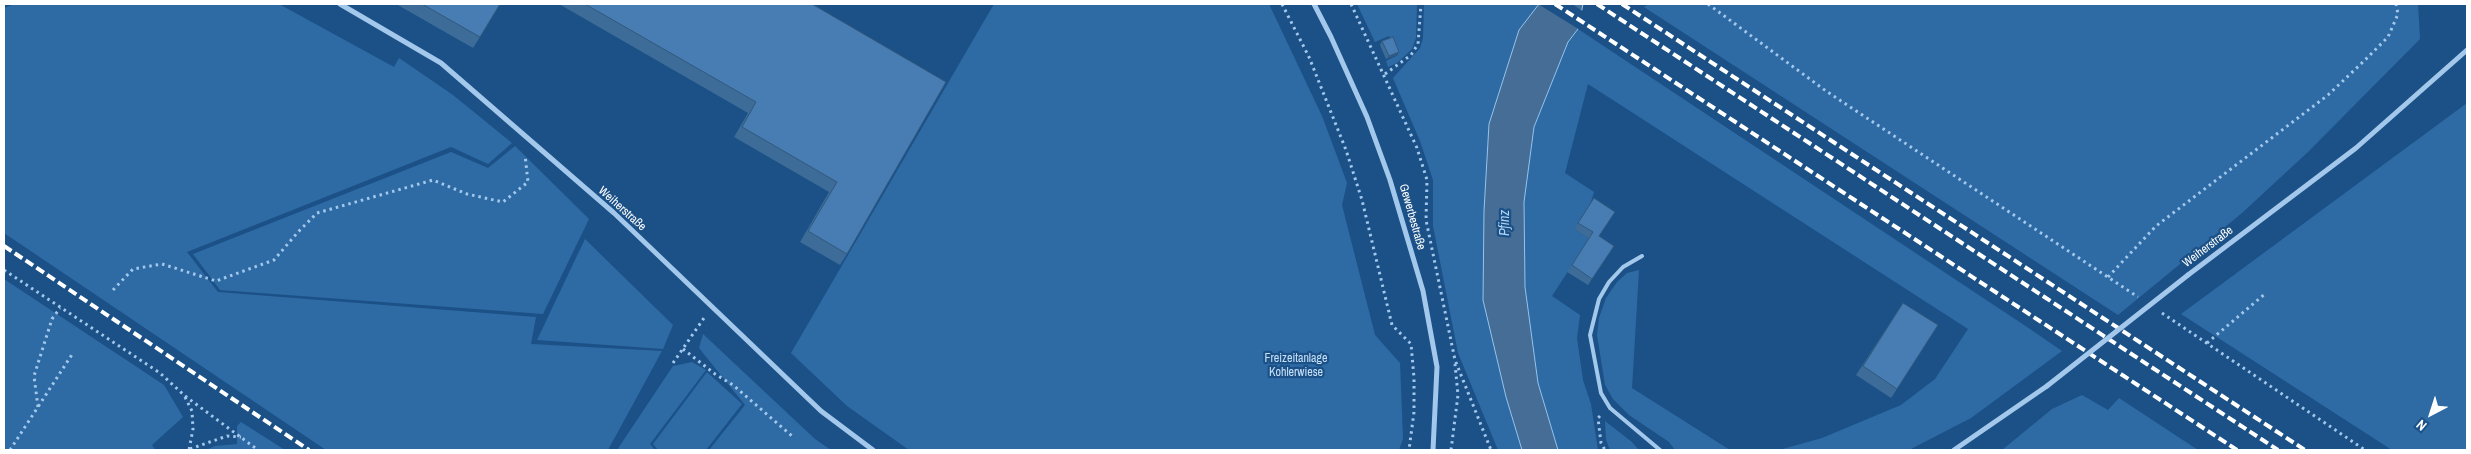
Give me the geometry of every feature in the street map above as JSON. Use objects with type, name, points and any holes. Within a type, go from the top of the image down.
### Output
[{"type":"street","name":"Weiherstraße","points":[[340,4],[441,63],[614,213],[820,411],[873,450]]},
{"type":"street","name":"Gewerbestraße","points":[[1314,4],[1332,37],[1367,117],[1390,180],[1423,291],[1437,367],[1433,450]]},
{"type":"street","name":"Weiherstraße","points":[[1954,450],[2046,386],[2188,275],[2356,148],[2467,50]]},
{"type":"lane","points":[[1642,256],[1623,267],[1598,298],[1590,335],[1593,361],[1601,393],[1610,408],[1660,450]]},
{"type":"path","points":[[1282,4],[1309,57],[1346,150],[1362,200],[1392,325],[1410,344],[1414,378],[1414,412],[1409,450]]},
{"type":"path","points":[[1351,4],[1385,74],[1417,148],[1427,180],[1426,220],[1455,360],[1458,394],[1450,450]]},
{"type":"path","points":[[1385,74],[1411,55],[1418,44],[1421,4]]},
{"type":"path","points":[[1708,4],[1826,91],[2146,302]]},
{"type":"path","points":[[2108,277],[2156,226],[2328,95],[2357,68],[2388,37],[2398,14],[2396,4]]},
{"type":"path","points":[[113,290],[133,269],[162,264],[216,281],[274,260],[317,213],[432,180],[467,194],[502,202],[528,182],[522,134]]},
{"type":"path","points":[[4,270],[160,373],[185,396],[258,450]]},
{"type":"path","points":[[2207,343],[2266,293]]},
{"type":"path","points":[[673,362],[712,307]]},
{"type":"path","points":[[38,408],[34,376],[52,319],[60,308]]},
{"type":"path","points":[[2154,308],[2365,450]]},
{"type":"path","points":[[683,349],[715,374],[733,385],[792,436]]},
{"type":"path","points":[[10,450],[73,353]]},
{"type":"path","points":[[1455,360],[1491,450]]},
{"type":"path","points":[[185,396],[192,411],[193,429],[190,450],[227,436],[241,436]]},
{"type":"path","points":[[1605,450],[1601,442],[1598,418],[1610,408]]},
{"type":"green space","points":[[15,4],[279,4],[394,67],[399,58],[453,95],[512,143],[488,164],[451,147],[187,252],[218,292],[536,317],[531,344],[662,351],[608,450],[326,450],[4,233],[4,8]]},
{"type":"green space","name":"Freizeitanlage Kohlerwiese","points":[[994,4],[1269,4],[1322,116],[1347,183],[1342,205],[1375,335],[1400,363],[1403,439],[1399,450],[909,450],[847,406],[791,353]]},
{"type":"green space","points":[[1357,4],[1417,4],[1416,38],[1412,49],[1397,63],[1388,67],[1386,61],[1398,55],[1389,36],[1375,42]]},
{"type":"green space","points":[[1424,4],[1538,5],[1519,30],[1506,397],[1522,450],[1498,450],[1458,353],[1433,226],[1433,180],[1420,141],[1393,78],[1420,48],[1423,38]]},
{"type":"green space","points":[[1649,4],[2418,4],[2420,39],[2308,152],[2242,213],[2118,315],[1644,7]]},
{"type":"green space","points":[[1578,29],[2062,351],[1971,418],[1909,450],[1779,450],[1822,438],[1901,405],[1935,379],[1968,329],[1588,84],[1565,173],[1594,192],[1590,205],[1574,229],[1589,239],[1552,296],[1580,315],[1577,338],[1583,380],[1591,404],[1598,450],[1558,450],[1538,383],[1525,287],[1524,202],[1534,127],[1568,42]]},
{"type":"green space","points":[[2467,103],[2467,450],[2392,450],[2181,314]]},
{"type":"green space","points":[[515,146],[589,219],[543,314],[220,290],[193,254],[451,152],[488,168]]},
{"type":"green space","points":[[585,239],[673,325],[663,349],[537,340]]},
{"type":"green space","points":[[1639,270],[1632,388],[1730,450],[1675,450],[1669,442],[1629,415],[1613,399],[1605,385],[1597,335],[1599,318],[1606,298],[1617,282],[1627,273]]},
{"type":"green space","points":[[4,279],[164,385],[183,417],[152,445],[155,450],[4,450]]},
{"type":"green space","points":[[703,334],[815,439],[831,450],[709,450],[745,405],[699,348]]},
{"type":"green space","points":[[692,362],[706,370],[650,444],[655,450],[617,450],[673,366]]},
{"type":"green space","points":[[707,372],[742,404],[706,450],[658,450],[653,444]]},
{"type":"green space","points":[[2082,395],[2108,410],[2119,398],[2198,450],[2002,450],[2052,409]]},
{"type":"green space","points":[[1605,421],[1632,442],[1639,450],[1610,450],[1606,440]]},
{"type":"green space","points":[[241,422],[285,450],[206,450],[215,446],[237,444],[237,426]]},
{"type":"water","name":"Pfinz","points":[[1539,4],[1583,4],[1578,29],[1568,42],[1534,127],[1524,202],[1525,287],[1538,383],[1558,450],[1522,450],[1506,397],[1483,300],[1484,211],[1489,124],[1519,30]]},
{"type":"pier","points":[[1538,4],[1572,4],[1584,12],[1580,30]]},
{"type":"building","points":[[422,4],[500,4],[480,37]]},
{"type":"building","points":[[585,4],[812,4],[946,82],[847,254],[808,231],[837,182],[742,127],[756,102]]},
{"type":"building","points":[[1393,37],[1399,52],[1389,56],[1382,41]]},
{"type":"building","points":[[1594,198],[1615,212],[1599,236],[1614,246],[1592,279],[1572,265],[1593,232],[1578,223]]},
{"type":"building","points":[[1903,303],[1938,325],[1897,389],[1863,366]]},
{"type":"railway","points":[[1555,4],[2237,450]]},
{"type":"railway","points":[[1597,4],[2278,450]]},
{"type":"railway","points":[[1622,4],[2305,450]]},
{"type":"railway","points":[[4,246],[309,450]]}]
